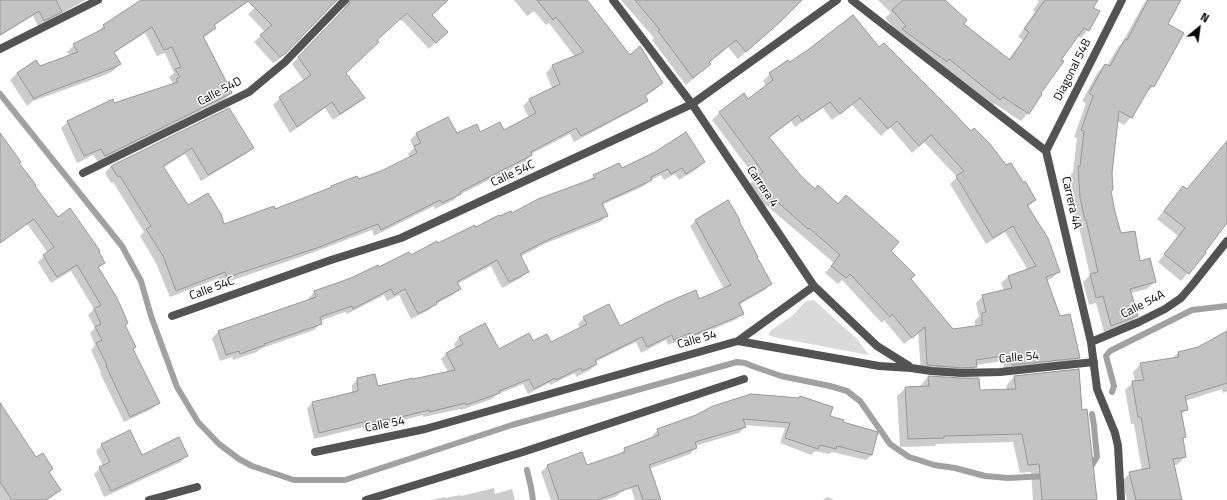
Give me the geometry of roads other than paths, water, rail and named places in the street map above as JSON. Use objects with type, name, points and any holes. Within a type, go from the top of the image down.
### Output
[{"type":"street","points":[[0,49],[98,0]]},
{"type":"street","name":"Calle 54D","points":[[83,173],[248,92],[285,62],[345,0]]},
{"type":"street","name":"Carrera 4","points":[[613,0],[692,104],[814,286],[877,346],[911,368]]},
{"type":"street","name":"Calle 54C","points":[[172,316],[331,260],[401,238],[692,104],[837,0]]},
{"type":"street","points":[[852,0],[1046,151]]},
{"type":"street","name":"Diagonal 54B","points":[[1046,151],[1122,0]]},
{"type":"street","name":"Carrera 4A","points":[[1046,151],[1091,342],[1097,388],[1115,434],[1118,446],[1121,500]]},
{"type":"street","name":"Calle 54A","points":[[1091,342],[1166,309],[1181,298],[1227,241]]},
{"type":"street","points":[[738,341],[814,286]]},
{"type":"street","name":"Calle 54","points":[[315,452],[425,429],[738,341],[879,366],[962,373],[1000,372],[1094,362]]},
{"type":"street","points":[[366,500],[523,452],[744,379]]},
{"type":"street","points":[[148,500],[197,487]]},
{"type":"waterway","points":[[0,94],[122,246],[141,281],[151,316],[177,387],[198,422],[219,444],[239,459],[252,466],[294,480],[345,480],[512,425],[737,362],[745,363],[781,376],[847,391],[860,401],[890,444],[909,457],[934,465],[955,468],[985,476],[1008,478],[1047,476]]},
{"type":"waterway","points":[[1112,392],[1114,386],[1106,356],[1110,351],[1192,310],[1227,306]]},
{"type":"waterway","points":[[1087,468],[1092,465],[1097,457],[1092,414]]},
{"type":"waterway","points":[[527,470],[533,500]]}]
